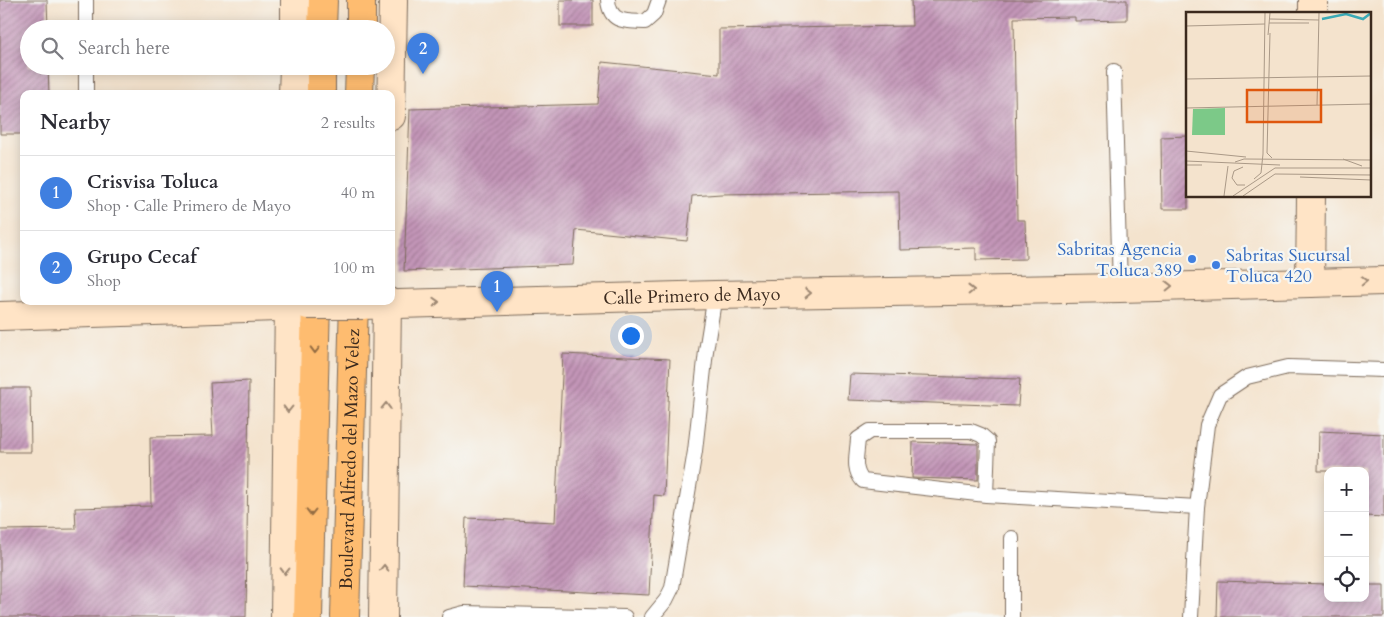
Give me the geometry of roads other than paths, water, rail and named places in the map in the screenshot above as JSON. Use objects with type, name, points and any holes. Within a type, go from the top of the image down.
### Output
[{"type":"main road","points":[[294,20],[295,0]]},
{"type":"main road","points":[[322,20],[323,0]]},
{"type":"main road","points":[[361,0],[361,20]]},
{"type":"main road","points":[[393,0],[393,20]]},
{"type":"main road","points":[[293,90],[294,75]]},
{"type":"main road","points":[[321,75],[321,90]]},
{"type":"main road","points":[[359,90],[360,75]]},
{"type":"main road","points":[[391,90],[392,75]]},
{"type":"main road","points":[[1310,283],[1311,198]]},
{"type":"main road","name":"Calle Primero de Mayo","points":[[395,302],[1384,281]]},
{"type":"main road","name":"Calle Primero de Mayo","points":[[0,316],[276,305]]},
{"type":"main road","points":[[285,617],[301,305]]},
{"type":"main road","name":"Boulevard Alfredo del Mazo Velez","points":[[301,305],[308,617]]},
{"type":"main road","name":"Boulevard Alfredo del Mazo Velez","points":[[345,617],[373,305]]},
{"type":"main road","name":"Boulevard Alfredo del Mazo Velez","points":[[373,305],[383,617]]},
{"type":"lane","points":[[86,0],[86,20]]},
{"type":"lane","points":[[608,0],[612,15],[619,20],[645,22],[654,14],[659,0]]},
{"type":"lane","points":[[1114,71],[1120,288]]},
{"type":"lane","points":[[86,75],[86,90]]},
{"type":"lane","points":[[652,617],[666,600],[672,588],[695,450],[706,351],[715,295]]},
{"type":"lane","points":[[1191,617],[1197,507],[1208,426],[1220,395],[1247,377],[1288,367],[1384,370]]},
{"type":"lane","points":[[986,495],[988,441],[981,435],[971,431],[870,431],[858,439],[856,469],[858,475],[864,481],[986,495],[1197,507]]},
{"type":"lane","points":[[1012,538],[1012,617]]},
{"type":"lane","points":[[449,617],[464,613],[625,617]]},
{"type":"place","name":"Grupo Cecaf","points":[[423,74]]},
{"type":"place","name":"Sabritas Agencia Toluca 389","points":[[1192,259]]},
{"type":"place","name":"Sabritas Sucursal Toluca 420","points":[[1216,265]]},
{"type":"place","name":"Crisvisa Toluca","points":[[497,312]]}]
